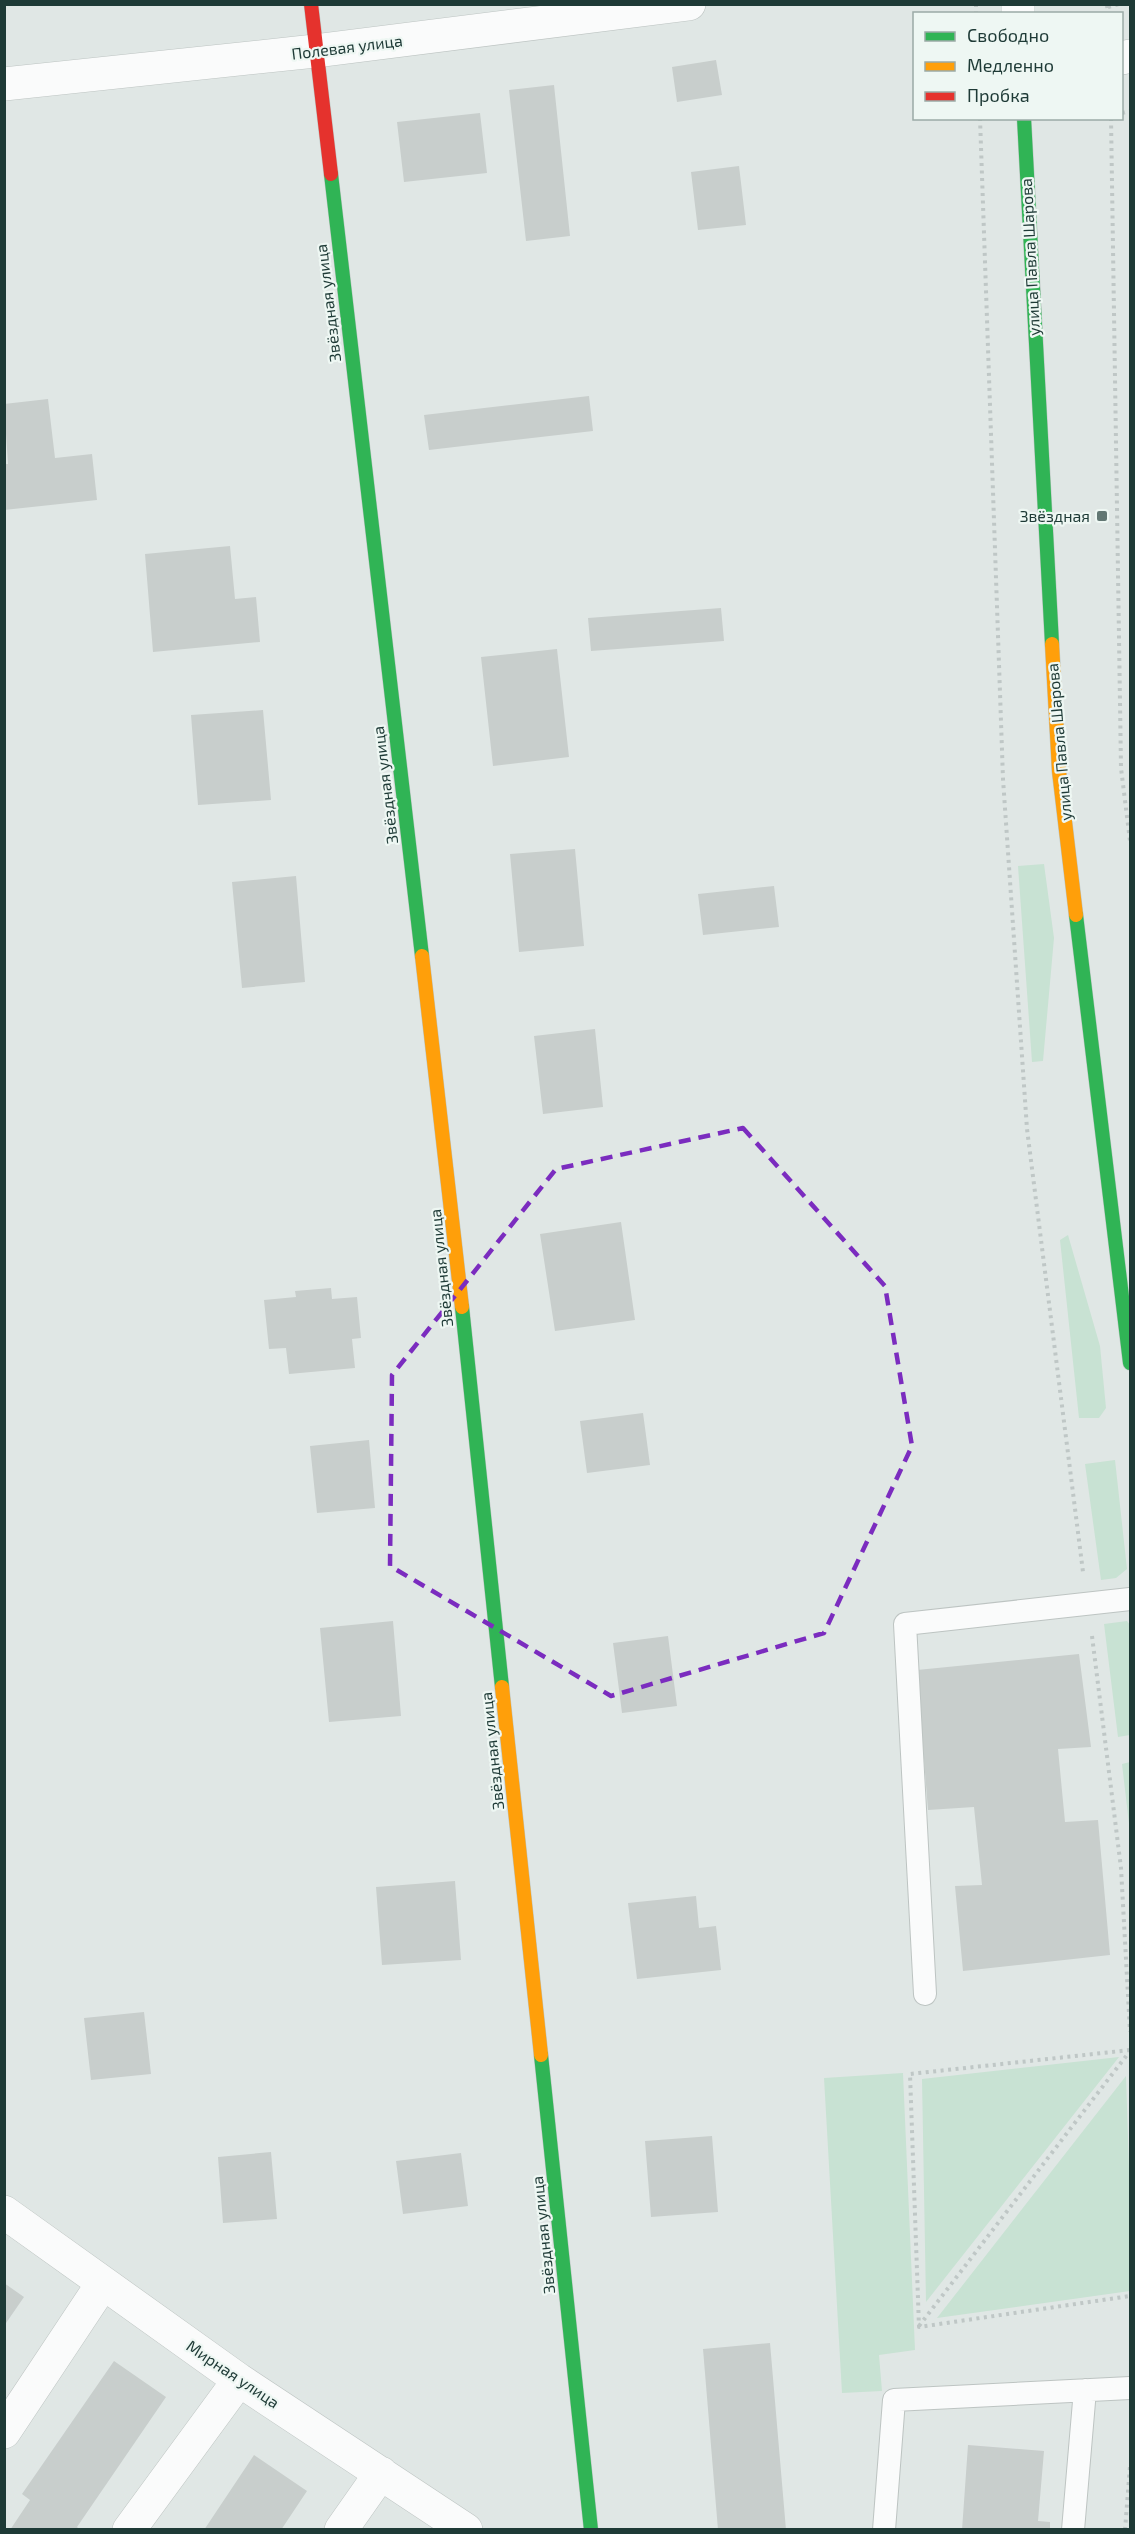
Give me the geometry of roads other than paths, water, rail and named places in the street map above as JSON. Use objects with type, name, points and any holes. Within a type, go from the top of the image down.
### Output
[{"type":"street","name":"Звёздная улица","points":[[311,4],[448,1178],[591,2529]]},
{"type":"street","name":"Полевая улица","points":[[4,84],[315,51],[689,4]]},
{"type":"street","name":"улица Павла Шарова","points":[[1023,120],[1059,771],[1131,1363]]},
{"type":"street","name":"Мирная улица","points":[[4,2212],[239,2380],[466,2529]]},
{"type":"street","points":[[4,2432],[103,2283]]},
{"type":"street","points":[[129,2529],[239,2380]]},
{"type":"street","points":[[342,2529],[381,2473]]},
{"type":"lane","points":[[925,1994],[905,1624],[1131,1599]]},
{"type":"lane","points":[[884,2529],[894,2400],[1131,2388]]},
{"type":"lane","points":[[1073,2529],[1085,2390]]},
{"type":"place","name":"Звёздная","points":[[1102,516]]}]
